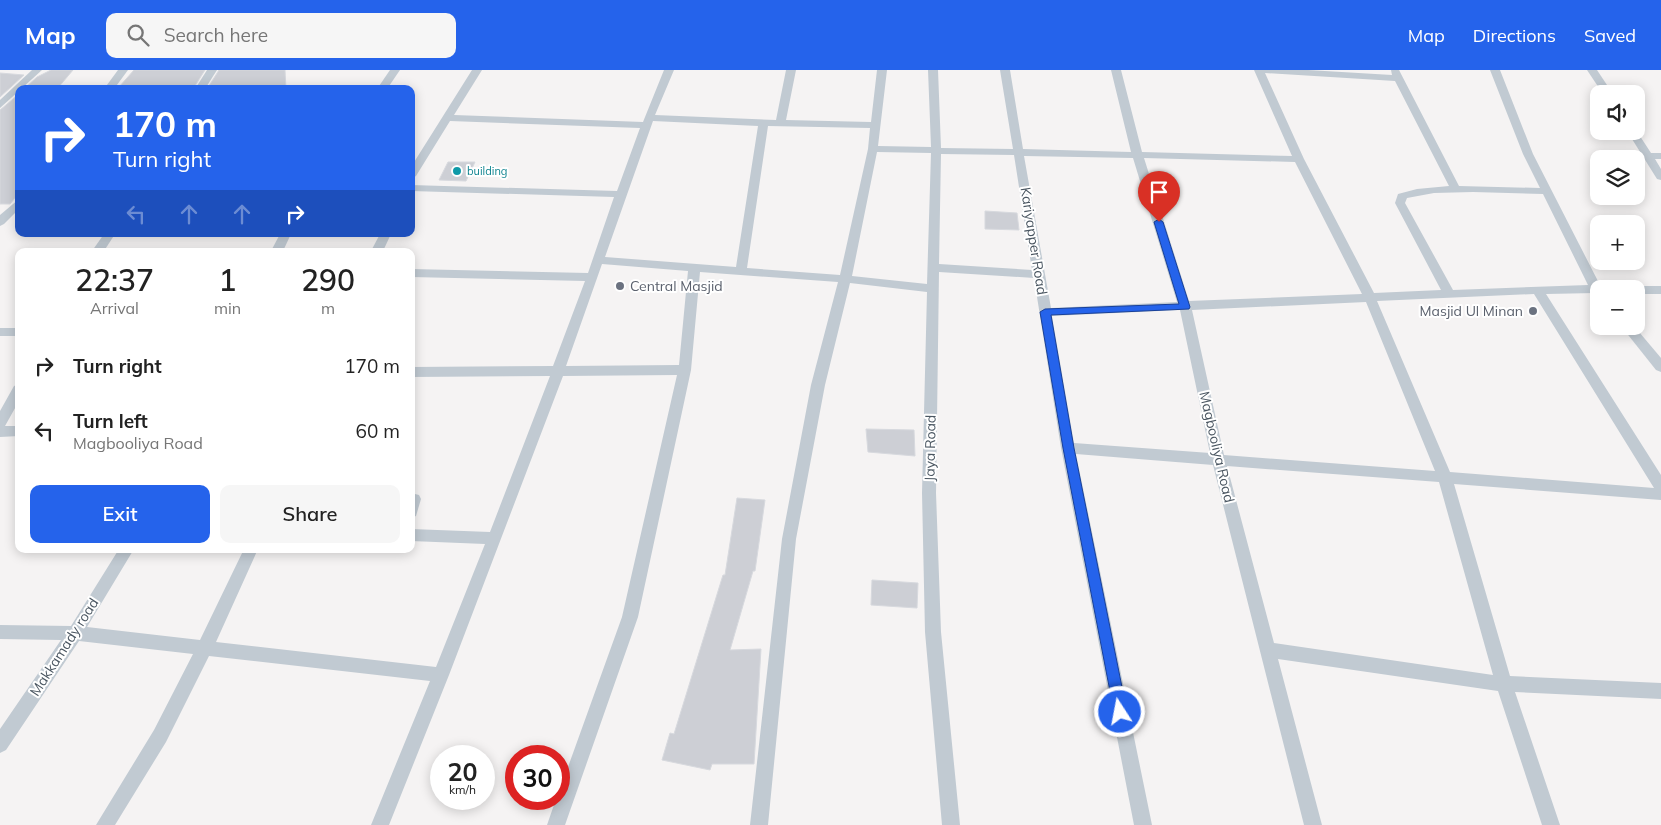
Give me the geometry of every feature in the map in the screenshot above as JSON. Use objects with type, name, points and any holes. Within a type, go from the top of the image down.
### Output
[{"type":"street","points":[[24,85],[37,70]]},
{"type":"street","points":[[112,85],[123,70]]},
{"type":"street","points":[[203,85],[212,70]]},
{"type":"street","points":[[385,85],[394,70]]},
{"type":"street","points":[[415,169],[477,70]]},
{"type":"street","points":[[380,825],[494,538],[593,277],[646,121],[669,70]]},
{"type":"street","points":[[780,124],[791,70]]},
{"type":"street","points":[[759,825],[789,539],[818,385],[846,280],[873,150],[882,70]]},
{"type":"street","name":"Jaya Road","points":[[934,70],[936,151],[929,494],[933,632],[951,825]]},
{"type":"street","name":"Kariyapper Road","points":[[1005,70],[1021,153],[1068,448],[1143,825]]},
{"type":"street","name":"Magbooliya Road","points":[[1116,70],[1138,154],[1185,307],[1218,458],[1313,825]]},
{"type":"street","points":[[1456,190],[1396,74],[1259,70],[1299,160],[1370,298],[1444,475],[1504,684],[1551,825]]},
{"type":"street","points":[[1495,70],[1528,154],[1595,280]]},
{"type":"street","points":[[1592,70],[1602,85]]},
{"type":"street","points":[[0,105],[14,97]]},
{"type":"street","points":[[446,118],[876,125]]},
{"type":"street","points":[[742,271],[764,123]]},
{"type":"street","points":[[1638,140],[1661,177]]},
{"type":"street","points":[[873,150],[1138,154],[1299,160]]},
{"type":"street","points":[[1648,156],[1661,156]]},
{"type":"street","points":[[415,188],[622,194]]},
{"type":"street","points":[[1449,294],[1400,203],[1402,196],[1410,193],[1456,190],[1547,191]]},
{"type":"street","points":[[6,216],[15,206]]},
{"type":"street","points":[[100,248],[107,237]]},
{"type":"street","points":[[599,260],[934,289]]},
{"type":"street","points":[[556,825],[630,617],[685,370],[694,268]]},
{"type":"street","points":[[934,268],[1039,274]]},
{"type":"street","points":[[415,273],[593,277]]},
{"type":"street","points":[[1045,312],[1537,290],[1590,290]]},
{"type":"street","points":[[1537,290],[1661,487]]},
{"type":"street","points":[[1645,290],[1661,290]]},
{"type":"street","points":[[0,332],[15,332]]},
{"type":"street","points":[[1634,335],[1661,367]]},
{"type":"street","points":[[415,372],[685,370]]},
{"type":"street","points":[[0,423],[15,396]]},
{"type":"street","points":[[0,432],[15,431]]},
{"type":"street","points":[[1068,448],[1444,475],[1661,494]]},
{"type":"street","points":[[415,535],[494,538]]},
{"type":"street","name":"Makkamady road","points":[[0,744],[75,633],[124,553]]},
{"type":"street","points":[[105,825],[160,736],[249,553]]},
{"type":"street","points":[[0,632],[75,633],[441,675]]},
{"type":"street","points":[[1269,650],[1504,684],[1661,692]]},
{"type":"building","points":[[51,70],[73,70],[60,85],[28,85],[37,77]]},
{"type":"building","points":[[134,70],[205,70],[196,85],[121,85]]},
{"type":"building","points":[[219,70],[285,70],[286,85],[210,85]]},
{"type":"building","points":[[0,73],[24,75],[0,97]]},
{"type":"building","points":[[15,97],[15,198],[10,204],[0,204],[0,110]]},
{"type":"building","name":"building","points":[[448,162],[475,162],[466,181],[439,180]]},
{"type":"building","points":[[985,211],[1017,213],[1019,230],[985,229]]},
{"type":"building","points":[[866,429],[914,430],[915,456],[868,452]]},
{"type":"building","points":[[737,498],[765,500],[755,571],[753,571],[730,650],[761,649],[754,764],[712,764],[710,770],[662,760],[670,733],[674,734],[723,575],[725,575]]},
{"type":"building","points":[[872,580],[918,583],[917,608],[871,605]]},
{"type":"place","name":"building","points":[[457,171]]},
{"type":"place","name":"Central Masjid","points":[[620,286]]},
{"type":"place","name":"Masjid Ul Minan","points":[[1533,311]]},
{"type":"route","points":[[1120,712],[1068,448],[1045,312],[1185,307],[1159,222]]}]
